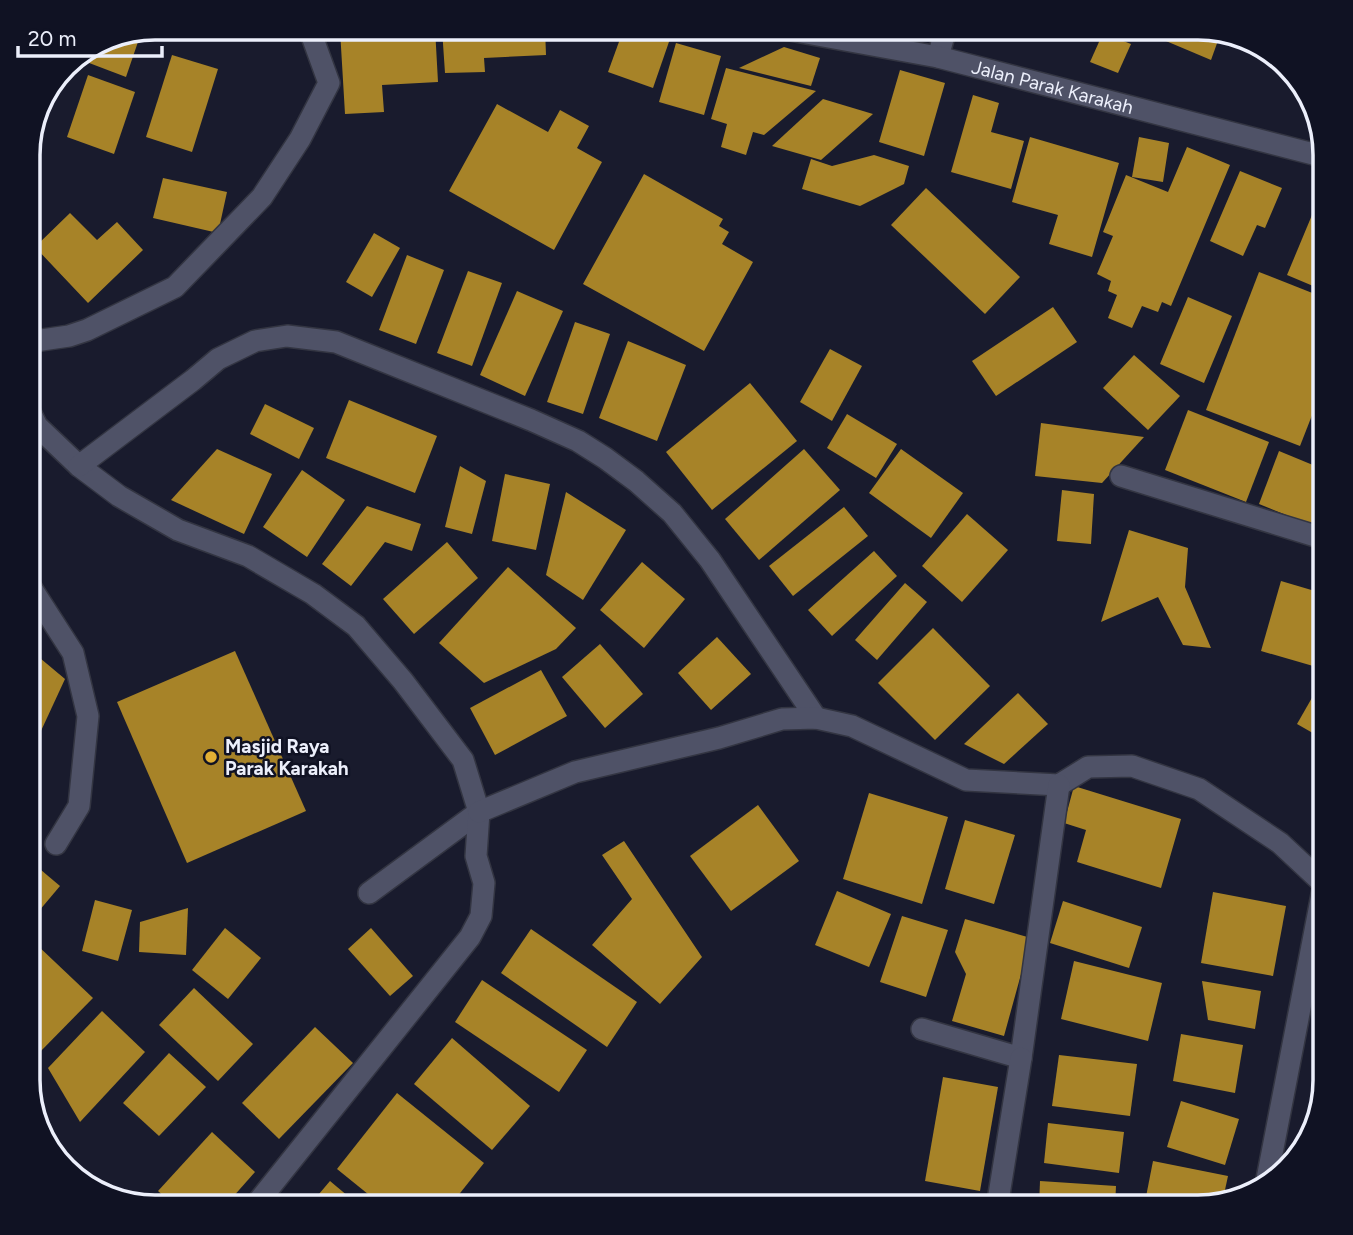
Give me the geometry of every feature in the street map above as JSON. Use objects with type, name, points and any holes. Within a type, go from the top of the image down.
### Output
[{"type":"street","points":[[40,341],[69,337],[87,330],[175,287],[262,197],[300,139],[329,83],[313,40]]},
{"type":"street","name":"Jalan Parak Karakah","points":[[845,40],[938,57],[1313,154]]},
{"type":"street","points":[[938,57],[943,40]]},
{"type":"street","points":[[79,466],[218,359],[255,341],[287,336],[336,342],[566,436],[605,458],[636,481],[672,513],[710,560],[816,718]]},
{"type":"street","points":[[40,429],[79,466],[119,496],[177,530],[248,556],[313,594],[356,626],[403,681],[463,760],[479,812],[476,856],[484,883],[481,916],[470,937],[264,1195]]},
{"type":"street","points":[[1121,476],[1313,535]]},
{"type":"street","points":[[40,602],[73,653],[88,716],[79,806],[56,844]]},
{"type":"street","points":[[369,893],[479,812],[575,772],[719,738],[782,719],[816,718],[852,726],[967,780],[1059,785],[1088,766],[1132,766],[1199,789],[1280,843],[1313,874]]},
{"type":"street","points":[[999,1195],[1059,785]]},
{"type":"street","points":[[1269,1169],[1313,946]]},
{"type":"street","points":[[922,1029],[1021,1058]]},
{"type":"building","points":[[341,40],[436,40],[438,82],[382,85],[384,112],[345,114]]},
{"type":"building","points":[[443,40],[545,40],[546,55],[484,58],[485,72],[445,73]]},
{"type":"building","points":[[620,40],[670,40],[653,88],[608,72]]},
{"type":"building","points":[[1100,40],[1121,40],[1131,44],[1118,73],[1090,62]]},
{"type":"building","points":[[1164,40],[1218,42],[1211,60]]},
{"type":"building","points":[[138,42],[126,77],[89,63],[119,46]]},
{"type":"building","points":[[676,43],[721,56],[704,115],[659,102]]},
{"type":"building","points":[[784,47],[820,58],[811,86],[739,68]]},
{"type":"building","points":[[172,55],[218,69],[192,152],[146,137]]},
{"type":"building","points":[[726,68],[816,91],[764,135],[753,132],[746,155],[721,147],[727,124],[711,119]]},
{"type":"building","points":[[900,70],[945,83],[924,156],[879,142]]},
{"type":"building","points":[[88,75],[135,92],[114,154],[67,137]]},
{"type":"building","points":[[973,95],[999,103],[991,132],[1024,141],[1011,189],[951,172]]},
{"type":"building","points":[[823,99],[873,114],[821,160],[772,146]]},
{"type":"building","points":[[497,104],[548,132],[560,110],[589,126],[577,148],[602,162],[554,250],[449,191]]},
{"type":"building","points":[[1030,137],[1119,163],[1092,257],[1049,244],[1058,215],[1012,202]]},
{"type":"building","points":[[1139,137],[1169,143],[1163,182],[1132,177]]},
{"type":"building","points":[[1187,147],[1230,165],[1171,306],[1162,302],[1158,312],[1142,306],[1132,328],[1108,318],[1117,295],[1108,291],[1111,281],[1097,274],[1113,236],[1103,232],[1126,175],[1168,192]]},
{"type":"building","points":[[874,155],[909,166],[904,184],[860,206],[802,189],[811,159],[832,166]]},
{"type":"building","points":[[1240,171],[1282,188],[1265,228],[1257,225],[1243,256],[1210,241]]},
{"type":"building","points":[[644,174],[723,219],[719,226],[729,232],[722,244],[753,262],[704,351],[583,284]]},
{"type":"building","points":[[163,178],[227,192],[218,233],[153,218]]},
{"type":"building","points":[[926,188],[1020,277],[985,314],[891,225]]},
{"type":"building","points":[[70,213],[97,240],[117,222],[143,250],[88,303],[40,252],[40,242]]},
{"type":"building","points":[[1313,213],[1313,286],[1287,275]]},
{"type":"building","points":[[374,233],[400,248],[372,297],[346,282]]},
{"type":"building","points":[[407,255],[444,270],[416,344],[379,330]]},
{"type":"building","points":[[468,271],[502,283],[472,366],[437,353]]},
{"type":"building","points":[[1259,272],[1313,293],[1313,413],[1300,446],[1206,410]]},
{"type":"building","points":[[517,291],[563,311],[525,396],[480,375]]},
{"type":"building","points":[[1188,297],[1232,316],[1204,383],[1160,364]]},
{"type":"building","points":[[1053,307],[1077,342],[996,396],[972,361]]},
{"type":"building","points":[[575,322],[610,334],[583,414],[547,402]]},
{"type":"building","points":[[628,341],[686,365],[657,441],[599,418]]},
{"type":"building","points":[[830,349],[862,366],[832,421],[800,402]]},
{"type":"building","points":[[1134,355],[1180,396],[1148,430],[1103,388]]},
{"type":"building","points":[[750,383],[797,441],[712,510],[666,452]]},
{"type":"building","points":[[349,400],[437,436],[415,493],[326,458]]},
{"type":"building","points":[[265,404],[314,428],[299,459],[250,434]]},
{"type":"building","points":[[1188,410],[1269,442],[1246,502],[1165,470]]},
{"type":"building","points":[[847,414],[897,444],[876,478],[827,448]]},
{"type":"building","points":[[1041,423],[1144,437],[1102,483],[1035,476]]},
{"type":"building","points":[[217,449],[272,474],[244,534],[171,500]]},
{"type":"building","points":[[804,449],[840,490],[759,560],[725,519]]},
{"type":"building","points":[[901,449],[963,493],[931,538],[869,493]]},
{"type":"building","points":[[1279,451],[1313,465],[1311,525],[1259,504]]},
{"type":"building","points":[[460,466],[486,481],[472,534],[445,527]]},
{"type":"building","points":[[302,470],[345,500],[307,557],[263,527]]},
{"type":"building","points":[[505,474],[550,484],[536,550],[492,541]]},
{"type":"building","points":[[1062,490],[1094,494],[1091,544],[1057,541]]},
{"type":"building","points":[[566,492],[626,530],[583,600],[546,575]]},
{"type":"building","points":[[367,506],[421,524],[412,551],[385,542],[351,586],[322,564]]},
{"type":"building","points":[[844,507],[868,536],[793,596],[769,566]]},
{"type":"building","points":[[967,514],[1008,550],[962,602],[922,566]]},
{"type":"building","points":[[1129,530],[1188,548],[1185,587],[1211,648],[1183,645],[1158,597],[1101,622]]},
{"type":"building","points":[[447,542],[478,578],[414,634],[383,599]]},
{"type":"building","points":[[874,551],[897,576],[832,636],[808,610]]},
{"type":"building","points":[[642,562],[685,599],[644,648],[600,610]]},
{"type":"building","points":[[508,567],[576,628],[556,649],[484,683],[439,643]]},
{"type":"building","points":[[1281,581],[1313,590],[1313,666],[1261,651]]},
{"type":"building","points":[[905,583],[927,602],[877,660],[855,640]]},
{"type":"building","points":[[933,628],[990,686],[935,740],[878,683]]},
{"type":"building","points":[[717,637],[751,674],[711,710],[678,673]]},
{"type":"building","points":[[600,644],[643,694],[605,728],[562,677]]},
{"type":"building","name":"Masjid Raya Parak Karakah","points":[[235,651],[306,811],[187,863],[117,702]]},
{"type":"building","points":[[40,658],[65,679],[40,733]]},
{"type":"building","points":[[541,670],[567,716],[495,755],[470,708]]},
{"type":"building","points":[[1018,693],[1048,724],[1004,764],[964,744]]},
{"type":"building","points":[[1313,696],[1313,733],[1297,724]]},
{"type":"building","points":[[1074,786],[1181,819],[1161,888],[1077,862],[1086,830],[1064,823]]},
{"type":"building","points":[[869,793],[948,817],[922,904],[843,879]]},
{"type":"building","points":[[758,805],[799,861],[731,911],[690,856]]},
{"type":"building","points":[[965,820],[1015,835],[994,904],[945,889]]},
{"type":"building","points":[[624,841],[702,957],[660,1004],[592,945],[632,899],[602,855]]},
{"type":"building","points":[[40,869],[60,886],[40,910]]},
{"type":"building","points":[[837,891],[891,914],[869,967],[815,945]]},
{"type":"building","points":[[1213,892],[1286,906],[1273,976],[1201,963]]},
{"type":"building","points":[[95,900],[132,910],[118,961],[82,951]]},
{"type":"building","points":[[1063,901],[1142,927],[1129,968],[1050,943]]},
{"type":"building","points":[[188,908],[186,955],[139,952],[140,922]]},
{"type":"building","points":[[902,916],[948,930],[926,997],[880,982]]},
{"type":"building","points":[[965,919],[1031,938],[1004,1036],[952,1021],[966,974],[955,952]]},
{"type":"building","points":[[225,928],[261,958],[228,999],[192,970]]},
{"type":"building","points":[[371,928],[413,976],[390,996],[348,949]]},
{"type":"building","points":[[531,929],[637,1002],[607,1047],[501,973]]},
{"type":"building","points":[[40,948],[93,998],[40,1052]]},
{"type":"building","points":[[1074,961],[1162,983],[1148,1041],[1061,1019]]},
{"type":"building","points":[[482,980],[587,1050],[559,1092],[455,1022]]},
{"type":"building","points":[[1202,981],[1261,991],[1255,1029],[1208,1020]]},
{"type":"building","points":[[194,988],[253,1044],[218,1081],[159,1025]]},
{"type":"building","points":[[102,1011],[145,1052],[80,1122],[48,1068]]},
{"type":"building","points":[[315,1027],[353,1063],[279,1139],[242,1103]]},
{"type":"building","points":[[1181,1034],[1243,1045],[1235,1093],[1173,1081]]},
{"type":"building","points":[[452,1038],[530,1106],[492,1150],[414,1084]]},
{"type":"building","points":[[169,1053],[206,1087],[159,1136],[123,1103]]},
{"type":"building","points":[[1059,1055],[1137,1064],[1130,1116],[1052,1106]]},
{"type":"building","points":[[943,1077],[998,1087],[980,1191],[925,1181]]},
{"type":"building","points":[[397,1093],[484,1163],[459,1195],[369,1195],[337,1169]]},
{"type":"building","points":[[1181,1101],[1239,1119],[1225,1165],[1167,1147]]},
{"type":"building","points":[[1048,1123],[1124,1132],[1119,1173],[1044,1163]]},
{"type":"building","points":[[212,1132],[255,1172],[235,1195],[162,1195],[158,1191]]},
{"type":"building","points":[[1153,1161],[1228,1176],[1225,1191],[1220,1193],[1146,1195]]},
{"type":"building","points":[[330,1181],[347,1195],[318,1195]]},
{"type":"building","points":[[1040,1181],[1116,1186],[1116,1195],[1039,1195]]},
{"type":"place","name":"Masjid Raya Parak Karakah","points":[[211,757]]}]
